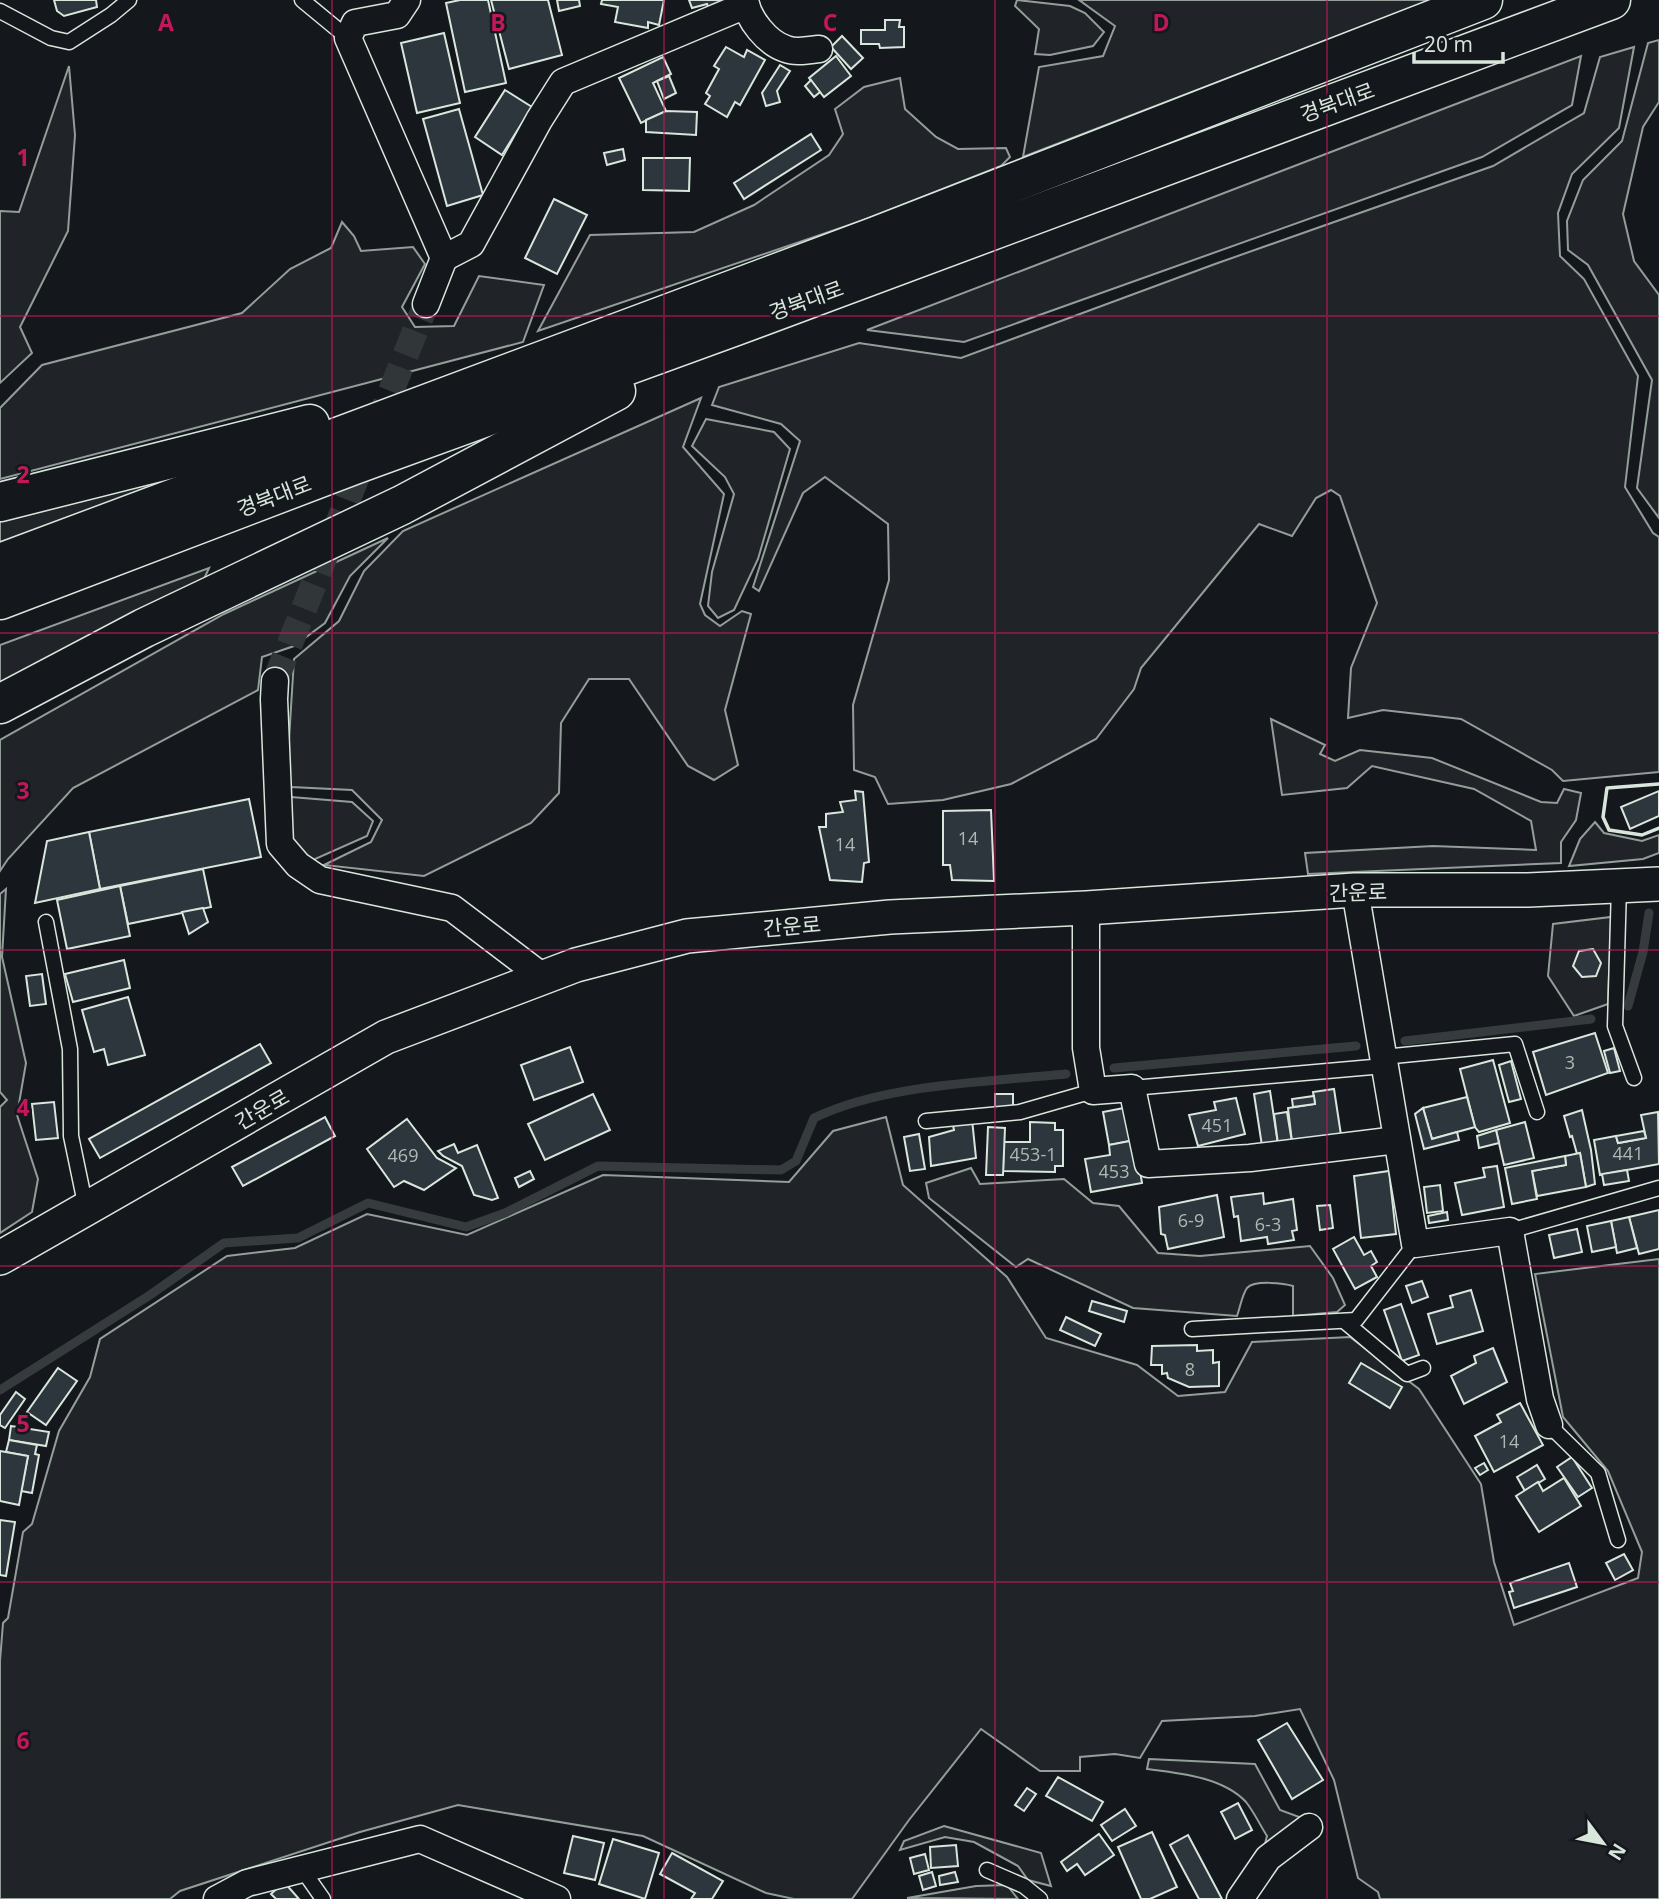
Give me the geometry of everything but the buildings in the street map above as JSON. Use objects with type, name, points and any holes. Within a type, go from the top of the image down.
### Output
[{"type":"highway","name":"경북대로","points":[[0,563],[889,231],[1483,0]]},
{"type":"highway","name":"경북대로","points":[[0,600],[367,460],[736,326],[1611,0]]},
{"type":"highway","points":[[0,704],[144,628],[402,505],[736,326]]},
{"type":"highway","points":[[0,502],[238,443],[368,407],[475,385]]},
{"type":"street","points":[[407,0],[397,15],[354,20],[444,258]]},
{"type":"street","points":[[426,304],[444,258],[471,244],[539,120],[563,82],[746,3],[747,11],[768,39],[786,49],[819,49]]},
{"type":"street","points":[[275,681],[280,844],[298,865],[320,880],[452,908],[543,977]]},
{"type":"street","name":"간운로","points":[[0,1258],[386,1037],[576,965],[687,936],[890,917],[1086,908],[1354,890],[1528,890],[1659,884]]},
{"type":"street","points":[[1354,890],[1415,1244],[1510,1231],[1540,1399],[1549,1425]]},
{"type":"street","points":[[1086,908],[1086,1048],[1093,1091],[1132,1088],[1148,1164],[1250,1158],[1397,1140]]},
{"type":"street","points":[[1240,1899],[1268,1858],[1309,1827]]},
{"type":"street","points":[[217,1899],[247,1883],[420,1839],[557,1899]]},
{"type":"lane","points":[[0,11],[51,37],[69,42],[129,0]]},
{"type":"lane","points":[[302,0],[354,20]]},
{"type":"lane","points":[[1619,886],[1615,1026],[1634,1078]]},
{"type":"lane","points":[[46,922],[70,1048],[71,1136],[86,1209]]},
{"type":"lane","points":[[1132,1088],[1515,1044],[1537,1112]]},
{"type":"lane","points":[[926,1121],[1020,1112],[1093,1091]]},
{"type":"lane","points":[[1510,1231],[1659,1188]]},
{"type":"lane","points":[[1192,1329],[1356,1320],[1415,1244]]},
{"type":"lane","points":[[1344,1321],[1407,1374],[1423,1368]]},
{"type":"lane","points":[[1549,1425],[1598,1473],[1618,1540]]},
{"type":"lane","points":[[302,1870],[323,1899]]},
{"type":"lane","points":[[987,1870],[1024,1886],[1040,1899]]},
{"type":"shaded area","points":[[1017,0],[1070,6],[1085,13],[1104,32],[1093,46],[1050,55],[1035,54],[1039,29],[1015,6]]},
{"type":"shaded area","points":[[1079,0],[1431,0],[1023,157],[1039,67],[1103,56],[1115,26]]},
{"type":"shaded area","points":[[1659,40],[1659,102],[1643,127],[1623,214],[1634,261],[1659,295],[1659,518],[1637,488],[1652,380],[1588,265],[1568,250],[1567,221],[1583,180],[1622,141],[1648,43]]},
{"type":"shaded area","points":[[1634,47],[1619,128],[1572,174],[1558,213],[1560,256],[1584,279],[1638,376],[1625,487],[1653,533],[1659,537],[1659,772],[1563,781],[1552,770],[1461,719],[1383,710],[1348,718],[1351,668],[1377,603],[1340,496],[1331,490],[1316,498],[1292,536],[1259,524],[1141,668],[1134,689],[1096,739],[1011,784],[943,800],[888,804],[875,777],[854,770],[853,705],[889,580],[888,524],[825,477],[803,493],[759,591],[753,587],[800,441],[781,424],[712,405],[719,387],[859,343],[961,358],[1215,264],[1493,166],[1584,113],[1600,57]]},
{"type":"shaded area","points":[[1581,56],[1572,105],[1482,157],[964,342],[867,330]]},
{"type":"shaded area","points":[[69,66],[75,135],[68,231],[20,327],[32,353],[0,383],[0,211],[19,212]]},
{"type":"shaded area","points":[[900,78],[905,109],[936,137],[958,149],[1006,148],[1010,157],[1001,166],[864,220],[538,331],[590,235],[694,232],[754,205],[829,155],[843,134],[835,109],[864,87]]},
{"type":"shaded area","points":[[342,222],[354,236],[361,251],[413,247],[425,264],[402,307],[415,327],[454,326],[479,276],[544,285],[523,342],[0,479],[0,408],[42,365],[242,313],[290,269],[331,248]]},
{"type":"shaded area","points":[[701,398],[683,447],[724,494],[700,604],[705,615],[720,626],[742,611],[751,614],[725,710],[738,765],[714,780],[688,766],[629,679],[589,679],[561,723],[559,793],[531,823],[424,876],[324,865],[371,842],[382,820],[352,790],[291,787],[287,772],[294,659],[339,621],[364,571],[403,531]]},
{"type":"shaded area","points":[[706,419],[774,432],[790,449],[758,559],[734,610],[718,618],[708,606],[712,572],[734,494],[725,477],[692,446]]},
{"type":"shaded area","points":[[180,472],[205,475],[0,548],[0,518]]},
{"type":"shaded area","points":[[388,538],[350,576],[325,623],[294,646],[262,657],[258,690],[73,788],[0,871],[0,740],[224,614]]},
{"type":"shaded area","points":[[209,568],[204,579],[0,687],[0,645]]},
{"type":"shaded area","points":[[1271,719],[1325,745],[1320,754],[1335,761],[1360,750],[1432,758],[1541,802],[1557,803],[1564,789],[1581,793],[1576,820],[1561,842],[1561,863],[1308,874],[1305,853],[1433,846],[1536,850],[1531,821],[1474,789],[1372,766],[1347,788],[1282,795]]},
{"type":"shaded area","points":[[291,797],[352,802],[373,821],[367,836],[313,860],[296,854],[286,835]]},
{"type":"shaded area","points":[[1595,822],[1604,833],[1642,841],[1659,835],[1659,853],[1643,859],[1569,866],[1580,839]]},
{"type":"shaded area","points":[[6,889],[2,957],[26,1063],[17,1115],[38,1179],[32,1212],[0,1233],[0,1107],[7,1100],[0,1092],[0,894]]},
{"type":"shaded area","points":[[1611,917],[1608,1004],[1574,1016],[1548,976],[1553,924]]},
{"type":"shaded area","points":[[886,1117],[903,1185],[1007,1277],[1046,1338],[1137,1365],[1178,1396],[1225,1392],[1252,1342],[1350,1337],[1419,1389],[1481,1484],[1494,1562],[1514,1625],[1638,1578],[1642,1552],[1608,1471],[1563,1417],[1535,1274],[1659,1259],[1659,1899],[1380,1899],[1378,1892],[1358,1878],[1334,1780],[1300,1709],[1255,1716],[1162,1721],[1140,1758],[1115,1754],[1080,1757],[1080,1771],[1040,1771],[981,1729],[909,1820],[852,1899],[794,1899],[766,1893],[643,1836],[458,1805],[360,1832],[180,1891],[170,1899],[0,1899],[0,1661],[3,1623],[8,1618],[23,1532],[32,1524],[59,1431],[90,1377],[100,1339],[227,1256],[295,1248],[367,1214],[467,1235],[603,1175],[789,1182],[833,1131]]},
{"type":"shaded area","points":[[971,1168],[980,1184],[1064,1179],[1093,1203],[1119,1206],[1158,1253],[1200,1256],[1310,1246],[1333,1278],[1345,1305],[1337,1312],[1293,1316],[1293,1286],[1269,1283],[1247,1288],[1237,1316],[1133,1308],[1028,1259],[1016,1267],[929,1198],[926,1183]]},
{"type":"shaded area","points":[[1149,1759],[1255,1764],[1280,1810],[1302,1818],[1264,1848],[1267,1836],[1249,1806],[1236,1794],[1200,1778],[1147,1769]]},
{"type":"shaded area","points":[[944,1826],[1041,1853],[1051,1886],[1028,1880],[1018,1866],[974,1842],[945,1837],[900,1850],[904,1841]]},
{"type":"shaded area","points":[[1007,1885],[1018,1899],[907,1898],[976,1886]]},
{"type":"waterway","points":[[1628,1006],[1643,952],[1649,913]]},
{"type":"waterway","points":[[1405,1041],[1591,1019]]},
{"type":"waterway","points":[[1114,1068],[1356,1046]]},
{"type":"waterway","points":[[0,1390],[150,1295],[224,1243],[298,1238],[368,1203],[466,1227],[505,1213],[598,1166],[781,1170],[796,1161],[814,1118],[842,1107],[872,1098],[937,1086],[1066,1074]]},
{"type":"tunnel","points":[[275,681],[426,304]]},
{"type":"wall","points":[[1659,784],[1607,788],[1603,817],[1609,830],[1642,835],[1659,828]]}]
